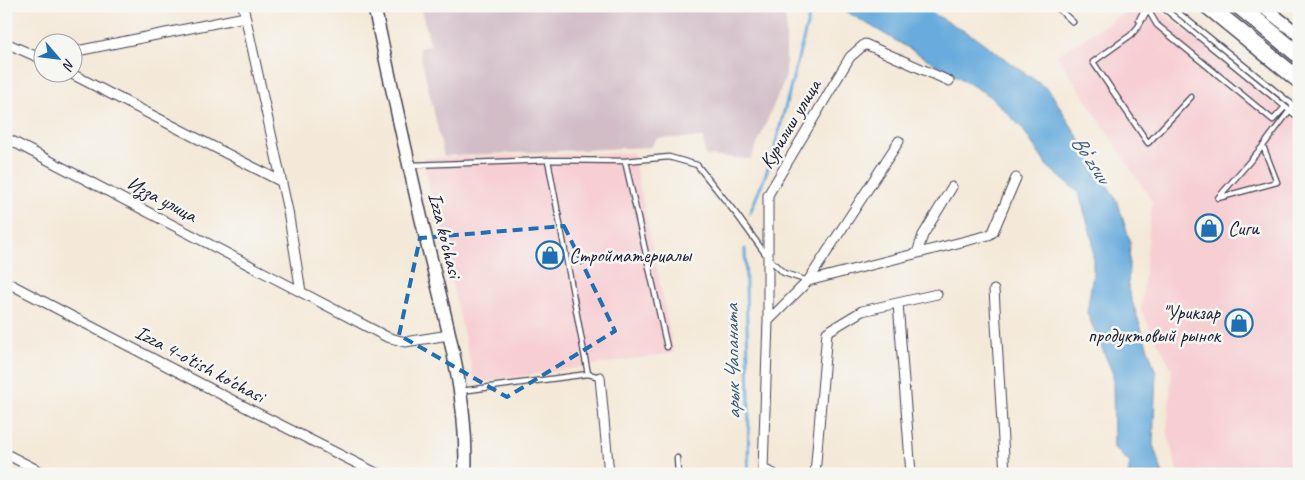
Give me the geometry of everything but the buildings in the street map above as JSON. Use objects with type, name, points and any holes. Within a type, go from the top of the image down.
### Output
[{"type":"highway","points":[[1208,6],[1299,80]]},
{"type":"highway","points":[[1239,6],[1299,55]]},
{"type":"main road","name":"Izza ko'chasi","points":[[374,6],[408,165],[449,334],[464,432],[465,474]]},
{"type":"main road","points":[[1262,6],[1299,35]]},
{"type":"street","points":[[243,6],[288,211],[301,292]]},
{"type":"street","points":[[82,50],[245,17]]},
{"type":"street","points":[[6,43],[32,55]]},
{"type":"street","name":"Курилиш улица","points":[[774,474],[762,471],[768,321],[768,195],[850,57],[865,44],[949,81]]},
{"type":"street","points":[[82,79],[282,182]]},
{"type":"street","name":"Изза улица","points":[[6,138],[386,337],[405,342],[449,334]]},
{"type":"street","points":[[768,321],[808,280],[899,141]]},
{"type":"street","points":[[808,280],[989,235],[993,232],[1016,178]]},
{"type":"street","points":[[917,253],[923,235],[952,187]]},
{"type":"street","name":"Izza 4-o'tish ko'chasi","points":[[6,282],[254,412],[378,474]]},
{"type":"street","points":[[994,290],[1006,474]]},
{"type":"street","points":[[815,474],[827,332],[862,311],[937,294]]},
{"type":"street","points":[[898,303],[912,474]]},
{"type":"street","points":[[600,377],[609,474]]},
{"type":"street","points":[[6,454],[45,474]]},
{"type":"lane","points":[[1055,6],[1072,22]]},
{"type":"lane","points":[[1161,6],[1285,107],[1299,110]]},
{"type":"lane","points":[[1170,6],[1291,108],[1299,118]]},
{"type":"lane","points":[[1148,7],[1157,25],[1273,120],[1285,107]]},
{"type":"lane","points":[[1148,7],[1138,27],[1131,35],[1094,62],[1148,143],[1191,97]]},
{"type":"lane","points":[[1262,146],[1277,182],[1218,198],[1250,161],[1291,108]]},
{"type":"lane","points":[[408,165],[548,160],[625,161],[669,157],[697,165],[738,215],[768,259],[784,273],[808,280]]},
{"type":"lane","points":[[548,160],[588,374]]},
{"type":"lane","points":[[625,161],[667,347]]},
{"type":"lane","points":[[459,391],[588,374],[600,377]]},
{"type":"lane","points":[[677,458],[678,474]]},
{"type":"highlighted area","points":[[564,226],[615,331],[507,397],[399,335],[420,238]]},
{"type":"shaded area","points":[[420,6],[777,6],[786,19],[786,76],[751,159],[705,156],[703,138],[657,138],[651,147],[444,156],[419,48],[431,45]]},
{"type":"shaded area","points":[[1135,6],[1154,6],[1299,122],[1299,474],[1178,474],[1167,431],[1172,369],[1141,311],[1152,201],[1057,55]]},
{"type":"shaded area","name":"Стройматериалы","points":[[633,153],[674,353],[475,383],[423,158]]},
{"type":"water","name":"Boʻzsuv","points":[[837,6],[920,6],[975,37],[1050,91],[1117,201],[1130,241],[1128,289],[1156,373],[1153,445],[1163,474],[1128,474],[1130,463],[1114,448],[1113,374],[1087,313],[1093,273],[1093,242],[1079,193],[1047,166],[1022,128],[990,96]]},
{"type":"waterway","name":"арык Чапаната","points":[[750,213],[771,161],[812,6]]},
{"type":"waterway","name":"арык Чапаната","points":[[745,249],[749,398],[748,474]]},
{"type":"place","name":"Сиги","points":[[1209,228]]},
{"type":"place","name":"Стройматериалы","points":[[550,255]]},
{"type":"place","name":"\"Урикзар продуктовый рынок","points":[[1239,323]]}]
